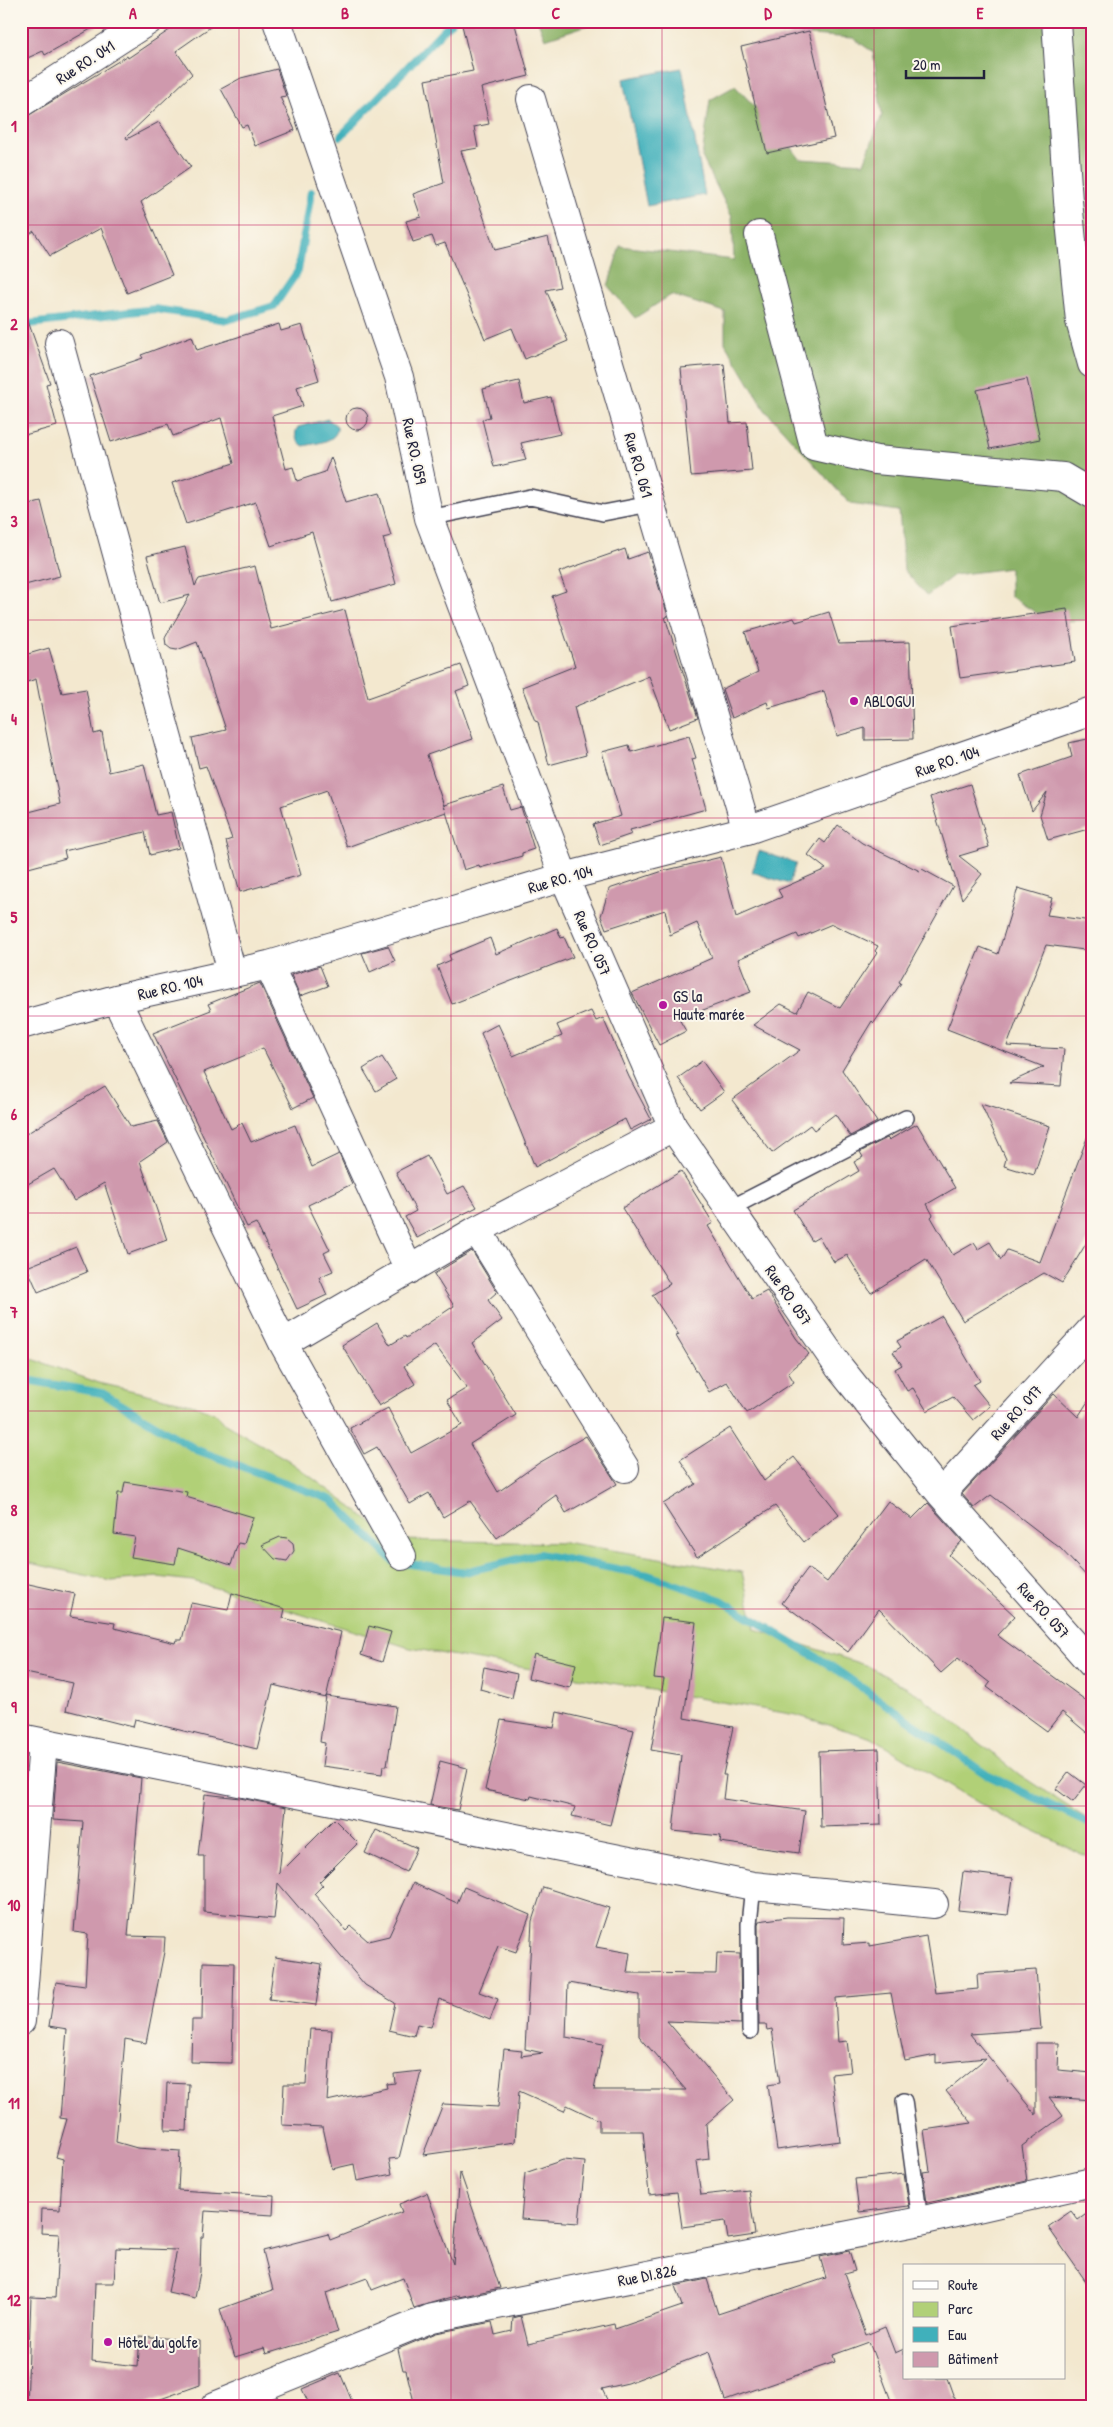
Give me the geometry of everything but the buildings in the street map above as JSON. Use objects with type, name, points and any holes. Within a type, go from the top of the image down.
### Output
[{"type":"street","name":"Rue RO. 041","points":[[21,103],[148,21]]},
{"type":"street","name":"Rue RO. 059","points":[[277,21],[399,376],[430,518],[564,877]]},
{"type":"street","points":[[1056,21],[1068,201],[1080,322],[1092,364]]},
{"type":"street","name":"Rue RO. 061","points":[[531,99],[747,830]]},
{"type":"street","points":[[759,235],[814,446],[876,460],[1063,477],[1092,494]]},
{"type":"street","points":[[59,343],[232,972]]},
{"type":"street","name":"Rue RO. 104","points":[[21,1025],[116,999],[269,965],[564,877],[747,830],[1092,711]]},
{"type":"street","name":"Rue RO. 057","points":[[564,877],[673,1127],[839,1367],[941,1494],[1092,1664]]},
{"type":"street","points":[[269,965],[409,1270]]},
{"type":"street","points":[[116,999],[283,1343],[402,1556]]},
{"type":"street","points":[[283,1343],[478,1230],[673,1127]]},
{"type":"street","points":[[478,1230],[625,1468]]},
{"type":"street","name":"Rue RO. 017","points":[[941,1494],[1092,1329]]},
{"type":"street","points":[[21,2021],[32,1741],[753,1886],[934,1904]]},
{"type":"street","name":"Rue DI.826","points":[[215,2406],[260,2398],[432,2318],[920,2221],[1092,2182]]},
{"type":"lane","points":[[430,518],[530,497],[603,513],[650,504]]},
{"type":"lane","points":[[729,1209],[906,1118]]},
{"type":"lane","points":[[750,2031],[748,1924],[753,1886]]},
{"type":"lane","points":[[904,2101],[920,2221]]},
{"type":"green space","points":[[538,21],[600,21],[545,39]]},
{"type":"green space","points":[[787,21],[1092,21],[1092,623],[1091,619],[1052,623],[1010,596],[1010,568],[954,575],[927,596],[904,570],[899,511],[850,504],[765,410],[725,343],[725,312],[671,295],[635,318],[608,286],[620,246],[734,260],[732,217],[702,157],[710,100],[735,86],[784,137],[800,159],[864,163],[882,115],[873,52],[853,38],[811,35]]},
{"type":"green space","points":[[21,1355],[99,1383],[191,1404],[217,1414],[225,1424],[288,1460],[396,1540],[570,1543],[742,1572],[755,1629],[868,1666],[921,1696],[1020,1775],[1092,1822],[1092,1859],[992,1811],[872,1738],[796,1715],[410,1648],[193,1581],[158,1577],[111,1581],[21,1561]]},
{"type":"water","points":[[682,68],[705,195],[647,206],[623,79]]},
{"type":"water","points":[[328,419],[337,426],[337,431],[331,439],[304,446],[297,440],[296,432],[298,427]]},
{"type":"water","points":[[759,851],[796,863],[789,884],[752,872]]},
{"type":"waterway","points":[[341,136],[452,21]]},
{"type":"waterway","points":[[21,325],[155,309],[227,320],[274,306],[298,271],[311,192]]},
{"type":"waterway","points":[[21,1379],[102,1393],[197,1450],[332,1500],[393,1561]]},
{"type":"waterway","points":[[404,1563],[465,1572],[539,1554],[648,1575],[721,1600],[828,1664],[987,1775],[1092,1825]]},
{"type":"place","name":"ABLOGUI","points":[[854,701]]},
{"type":"place","name":"GS la Haute marée","points":[[663,1005]]},
{"type":"place","name":"Hôtel du golfe","points":[[108,2342]]}]
